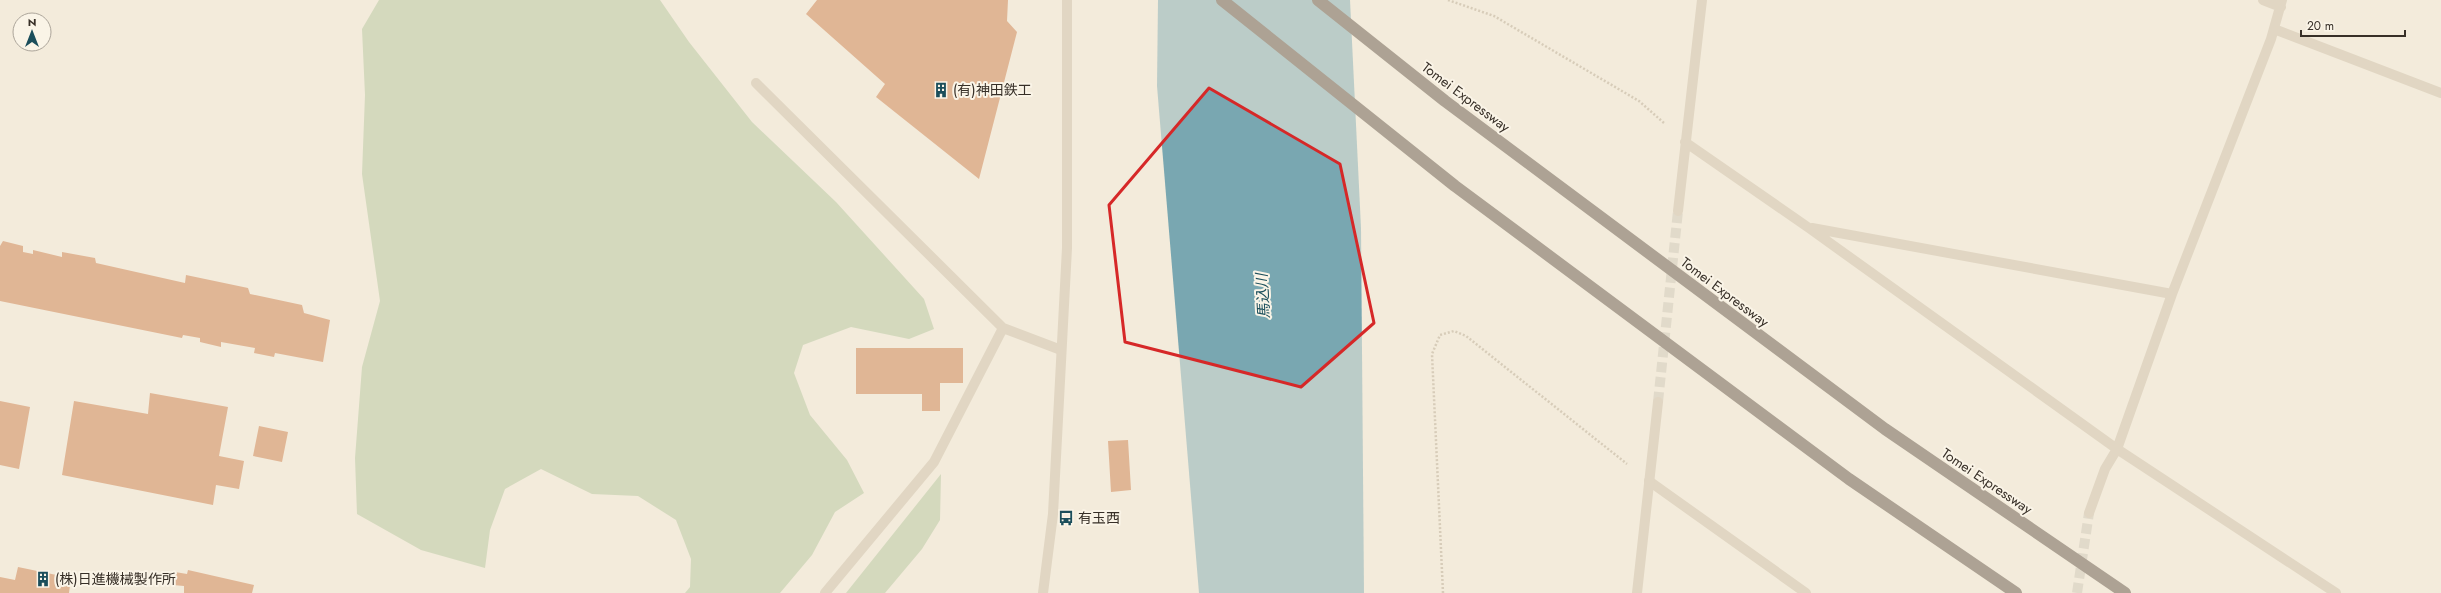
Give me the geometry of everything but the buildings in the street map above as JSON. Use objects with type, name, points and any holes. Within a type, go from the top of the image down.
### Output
[{"type":"highway","points":[[1222,0],[1455,186],[1848,479],[2016,593]]},
{"type":"highway","name":"Tomei Expressway","points":[[1318,0],[1445,101],[1885,429],[2125,593]]},
{"type":"street","points":[[1043,593],[1053,514],[1067,248],[1067,0]]},
{"type":"street","points":[[1678,210],[1702,0]]},
{"type":"street","points":[[2089,513],[2105,468],[2117,450],[2172,294],[2274,29],[2281,3],[2263,0]]},
{"type":"street","points":[[2274,29],[2441,93]]},
{"type":"street","points":[[756,83],[1003,328],[1061,350]]},
{"type":"street","points":[[1685,142],[1808,228],[2117,450],[2336,593]]},
{"type":"street","points":[[1808,228],[2172,294]]},
{"type":"street","points":[[825,593],[934,462],[1003,328]]},
{"type":"street","points":[[1637,593],[1658,402]]},
{"type":"street","points":[[1649,481],[1806,593]]},
{"type":"path","points":[[1448,0],[1494,16],[1639,102],[1685,142]]},
{"type":"path","points":[[1443,593],[1432,354],[1440,335],[1454,331],[1466,336],[1649,481]]},
{"type":"highlighted area","points":[[1209,88],[1340,164],[1374,323],[1301,387],[1125,342],[1109,205]]},
{"type":"green space","points":[[379,0],[660,0],[689,42],[752,122],[836,202],[924,299],[934,329],[909,339],[851,327],[803,345],[794,373],[810,415],[847,460],[864,493],[835,512],[812,555],[780,593],[685,593],[690,587],[691,559],[676,520],[638,496],[592,494],[541,469],[505,489],[490,530],[485,568],[421,550],[357,514],[355,458],[362,367],[380,301],[362,174],[365,95],[362,29]]},
{"type":"green space","points":[[941,474],[940,520],[922,549],[885,593],[846,593]]},
{"type":"water","name":"馬込川","points":[[1158,0],[1350,0],[1361,228],[1364,593],[1199,593],[1157,86]]},
{"type":"tunnel","points":[[1658,402],[1678,211]]},
{"type":"tunnel","points":[[2077,593],[2089,513]]},
{"type":"place","name":"(有)神田鉄工","points":[[941,90]]},
{"type":"place","name":"有玉西","points":[[1066,518]]},
{"type":"place","name":"(株)日進機械製作所","points":[[43,579]]}]
